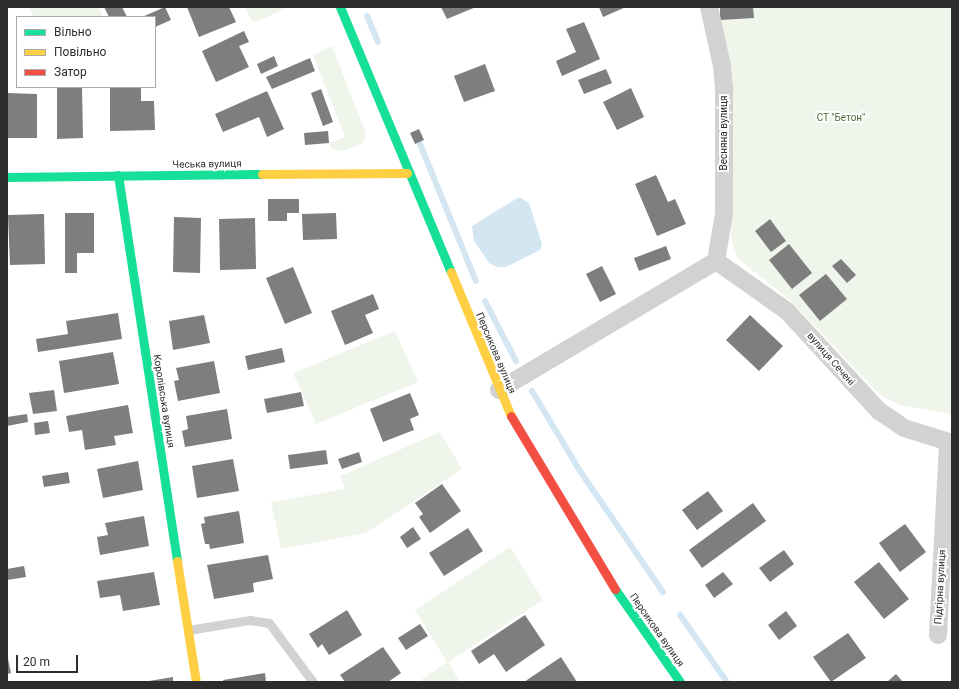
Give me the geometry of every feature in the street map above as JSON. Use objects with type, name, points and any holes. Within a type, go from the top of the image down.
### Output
[{"type":"street","name":"Персикова вулиця","points":[[340,7],[407,173],[499,390],[524,438],[605,574],[680,682]]},
{"type":"street","name":"Весняна вулиця","points":[[709,7],[721,60],[724,88],[724,214],[716,261]]},
{"type":"street","name":"Чеська вулиця","points":[[7,177],[407,173]]},
{"type":"street","name":"Королівська вулиця","points":[[118,176],[196,682]]},
{"type":"street","points":[[499,390],[716,261]]},
{"type":"street","name":"вулиця Сечені","points":[[716,261],[787,311],[879,411],[904,428],[950,442]]},
{"type":"street","name":"Підгірна вулиця","points":[[938,635],[950,442]]},
{"type":"lane","points":[[188,630],[250,620],[269,623],[312,682]]},
{"type":"green space","points":[[29,7],[99,7],[103,16],[34,16]]},
{"type":"green space","points":[[245,7],[289,7],[253,23]]},
{"type":"green space","name":"СТ \"Бетон\"","points":[[720,7],[952,7],[952,414],[900,405],[879,394],[791,301],[737,258],[731,237],[732,174]]},
{"type":"green space","points":[[332,46],[365,131],[366,138],[362,144],[343,151],[333,150],[329,143],[345,137],[313,55]]},
{"type":"green space","points":[[395,331],[418,382],[316,424],[293,373]]},
{"type":"green space","points":[[440,432],[462,469],[366,533],[281,549],[271,502],[346,489],[340,476]]},
{"type":"green space","points":[[510,547],[543,600],[448,662],[460,682],[418,682],[447,662],[415,610]]},
{"type":"water","points":[[519,197],[529,203],[542,244],[540,250],[506,267],[497,267],[489,263],[474,241],[472,226]]},
{"type":"building","points":[[104,7],[122,7],[126,16],[108,16]]},
{"type":"building","points":[[165,7],[171,20],[156,27],[156,16],[144,16]]},
{"type":"building","points":[[187,7],[229,7],[236,22],[199,37]]},
{"type":"building","points":[[441,7],[476,7],[447,19]]},
{"type":"building","points":[[599,7],[626,7],[603,17]]},
{"type":"building","points":[[720,7],[753,7],[754,18],[720,20]]},
{"type":"building","points":[[584,22],[600,59],[562,76],[556,61],[576,52],[566,29]]},
{"type":"building","points":[[244,31],[249,42],[239,46],[249,67],[216,82],[202,51]]},
{"type":"building","points":[[274,56],[278,66],[261,74],[257,64]]},
{"type":"building","points":[[310,58],[315,71],[272,89],[266,77]]},
{"type":"building","points":[[485,64],[495,91],[464,102],[454,76]]},
{"type":"building","points":[[606,69],[612,83],[584,94],[578,80]]},
{"type":"building","points":[[57,88],[82,88],[83,138],[57,139]]},
{"type":"building","points":[[110,88],[141,88],[141,101],[154,101],[155,130],[110,131]]},
{"type":"building","points":[[631,88],[644,117],[617,130],[603,102]]},
{"type":"building","points":[[321,89],[333,122],[323,126],[311,93]]},
{"type":"building","points":[[267,91],[284,129],[267,137],[259,117],[223,132],[215,114]]},
{"type":"building","points":[[8,93],[37,94],[37,138],[8,138]]},
{"type":"building","points":[[419,129],[424,140],[415,144],[410,133]]},
{"type":"building","points":[[328,131],[329,143],[305,145],[304,133]]},
{"type":"building","points":[[656,175],[668,202],[675,199],[686,224],[657,236],[635,184]]},
{"type":"building","points":[[268,199],[299,199],[299,213],[287,213],[287,221],[268,221]]},
{"type":"building","points":[[65,213],[94,213],[94,253],[77,253],[77,273],[65,273]]},
{"type":"building","points":[[336,213],[337,239],[303,240],[302,214]]},
{"type":"building","points":[[44,214],[45,264],[10,265],[8,215]]},
{"type":"building","points":[[174,217],[201,218],[200,273],[173,272]]},
{"type":"building","points":[[255,218],[256,269],[220,270],[219,219]]},
{"type":"building","points":[[770,219],[786,241],[771,252],[755,231]]},
{"type":"building","points":[[789,244],[812,273],[792,289],[769,260]]},
{"type":"building","points":[[666,246],[671,259],[639,271],[634,258]]},
{"type":"building","points":[[841,259],[856,275],[847,283],[832,266]]},
{"type":"building","points":[[602,266],[616,294],[600,302],[586,274]]},
{"type":"building","points":[[293,267],[312,313],[285,324],[266,278]]},
{"type":"building","points":[[826,274],[847,299],[820,321],[799,295]]},
{"type":"building","points":[[373,294],[379,309],[365,315],[373,333],[345,345],[331,311]]},
{"type":"building","points":[[118,313],[122,339],[38,352],[36,339],[68,334],[66,321]]},
{"type":"building","points":[[204,315],[210,343],[173,350],[169,321]]},
{"type":"building","points":[[750,315],[783,346],[759,371],[726,340]]},
{"type":"building","points":[[282,348],[285,362],[248,370],[245,356]]},
{"type":"building","points":[[113,352],[119,384],[64,393],[59,361]]},
{"type":"building","points":[[214,361],[220,393],[178,401],[174,381],[179,380],[176,368]]},
{"type":"building","points":[[54,390],[57,411],[33,414],[29,393]]},
{"type":"building","points":[[301,392],[304,406],[267,413],[264,399]]},
{"type":"building","points":[[410,393],[419,415],[410,419],[414,430],[383,442],[370,409]]},
{"type":"building","points":[[128,405],[133,433],[114,436],[116,445],[85,450],[82,430],[69,432],[66,416]]},
{"type":"building","points":[[227,409],[232,439],[185,447],[182,431],[188,429],[186,416]]},
{"type":"building","points":[[27,414],[28,422],[7,426],[7,417]]},
{"type":"building","points":[[48,421],[50,433],[35,435],[34,423]]},
{"type":"building","points":[[326,450],[328,464],[290,469],[288,455]]},
{"type":"building","points":[[359,452],[362,462],[342,469],[338,459]]},
{"type":"building","points":[[233,459],[239,491],[197,498],[192,466]]},
{"type":"building","points":[[138,461],[143,490],[103,498],[97,469]]},
{"type":"building","points":[[68,472],[70,483],[44,487],[42,476]]},
{"type":"building","points":[[442,484],[461,511],[430,533],[419,517],[423,514],[415,503]]},
{"type":"building","points":[[708,491],[723,511],[697,530],[682,510]]},
{"type":"building","points":[[753,503],[766,521],[702,568],[689,550]]},
{"type":"building","points":[[239,511],[244,543],[210,549],[209,544],[205,544],[201,524],[205,523],[204,517]]},
{"type":"building","points":[[144,516],[149,546],[100,555],[97,537],[108,535],[105,523]]},
{"type":"building","points":[[905,524],[926,552],[900,572],[879,543]]},
{"type":"building","points":[[413,527],[421,539],[407,548],[400,537]]},
{"type":"building","points":[[468,528],[483,551],[444,576],[429,553]]},
{"type":"building","points":[[784,550],[794,564],[770,582],[759,568]]},
{"type":"building","points":[[268,555],[273,579],[253,583],[254,592],[214,599],[207,565]]},
{"type":"building","points":[[879,562],[909,599],[884,619],[854,582]]},
{"type":"building","points":[[24,566],[26,577],[7,580],[7,569]]},
{"type":"building","points":[[154,572],[160,605],[123,611],[120,595],[100,598],[97,581]]},
{"type":"building","points":[[723,572],[733,584],[714,598],[705,585]]},
{"type":"building","points":[[347,610],[362,635],[329,655],[322,644],[318,648],[309,634]]},
{"type":"building","points":[[786,611],[797,626],[779,640],[768,625]]},
{"type":"building","points":[[525,615],[545,645],[506,672],[494,654],[479,664],[471,651]]},
{"type":"building","points":[[420,624],[428,636],[406,650],[398,638]]},
{"type":"building","points":[[848,633],[866,658],[831,682],[813,657]]},
{"type":"building","points":[[383,647],[401,673],[388,682],[345,682],[340,675]]},
{"type":"building","points":[[7,654],[11,673],[7,674]]},
{"type":"building","points":[[561,657],[577,682],[524,682]]},
{"type":"building","points":[[265,673],[266,682],[224,682],[223,680]]},
{"type":"building","points":[[896,674],[903,682],[887,682]]},
{"type":"building","points":[[173,677],[173,682],[149,682],[149,681]]},
{"type":"waterway","points":[[367,16],[378,42]]},
{"type":"waterway","points":[[420,144],[476,281]]},
{"type":"waterway","points":[[485,301],[516,361]]},
{"type":"waterway","points":[[532,391],[580,471],[663,592]]},
{"type":"waterway","points":[[680,615],[727,682]]},
{"type":"traffic: fast","points":[[340,7],[451,272]]},
{"type":"traffic: fast","points":[[7,177],[262,174]]},
{"type":"traffic: fast","points":[[118,175],[177,561]]},
{"type":"traffic: fast","points":[[615,589],[680,682]]},
{"type":"traffic: slow","points":[[262,174],[407,173]]},
{"type":"traffic: slow","points":[[451,272],[511,416]]},
{"type":"traffic: slow","points":[[177,561],[196,682]]},
{"type":"traffic: jam","points":[[511,416],[615,589]]}]
